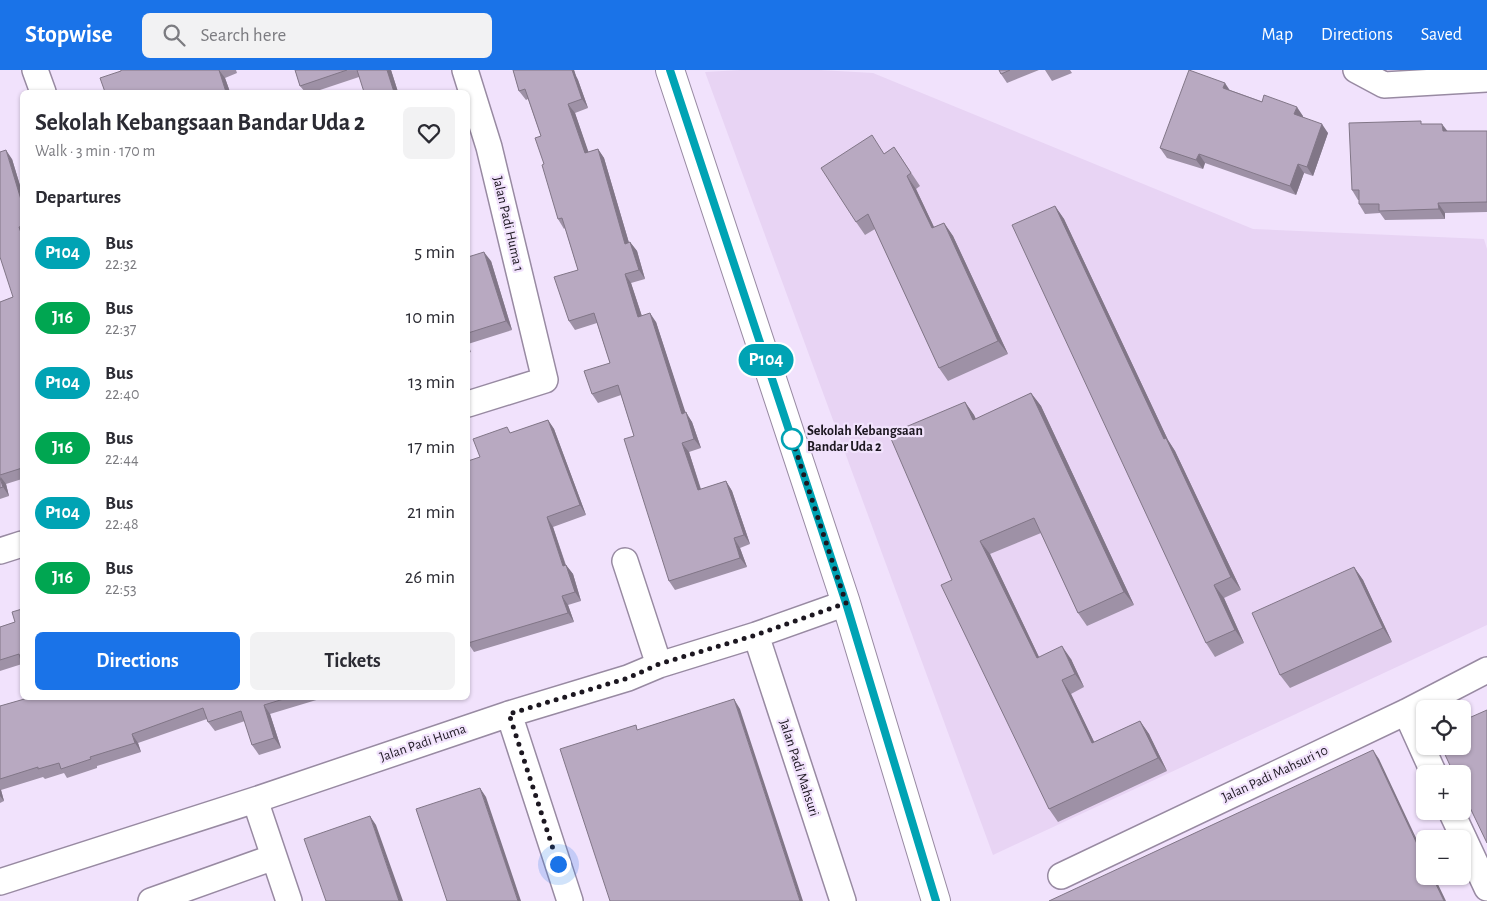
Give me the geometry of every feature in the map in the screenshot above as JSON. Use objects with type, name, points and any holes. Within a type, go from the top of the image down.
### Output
[{"type":"main road","points":[[670,70],[846,603],[936,901]]},
{"type":"street","points":[[35,70],[43,90]]},
{"type":"street","name":"Jalan Padi Huma 1","points":[[465,70],[489,147],[545,380],[470,403]]},
{"type":"street","points":[[1356,70],[1384,85],[1487,79]]},
{"type":"street","points":[[0,551],[20,545]]},
{"type":"street","points":[[625,561],[659,664]]},
{"type":"street","name":"Jalan Padi Huma","points":[[0,882],[255,800],[509,714],[628,678],[659,664],[756,635],[846,603]]},
{"type":"street","name":"Jalan Padi Mahsuri","points":[[756,635],[843,901]]},
{"type":"street","name":"Jalan Padi Mahsuri 10","points":[[1061,876],[1406,712],[1487,670]]},
{"type":"street","points":[[1406,712],[1430,765]]},
{"type":"street","points":[[509,714],[570,901]]},
{"type":"street","points":[[255,800],[289,901]]},
{"type":"street","points":[[1455,820],[1487,888]]},
{"type":"street","points":[[151,901],[274,857]]},
{"type":"shaded area","name":"Sekolah Kebangsaan Bandar Uda 2","points":[[820,70],[873,73],[1253,229],[1484,239],[1487,249],[1487,625],[993,855],[705,72]]},
{"type":"building","points":[[219,70],[225,90],[104,90],[100,78],[121,71]]},
{"type":"building","points":[[295,70],[347,70],[300,86]]},
{"type":"building","points":[[357,70],[387,70],[393,90],[363,90]]},
{"type":"building","points":[[513,70],[572,70],[582,99],[568,104],[585,153],[598,149],[625,244],[630,242],[639,270],[625,274],[638,317],[650,313],[682,414],[686,412],[694,439],[682,443],[698,490],[726,481],[744,535],[734,538],[740,558],[669,581],[624,439],[634,436],[618,385],[592,394],[584,371],[610,363],[594,313],[569,321],[554,277],[578,270],[562,218],[558,219],[542,165],[544,164],[535,138],[541,136],[525,89],[519,91]]},
{"type":"building","points":[[999,70],[1010,70],[1001,74]]},
{"type":"building","points":[[1189,70],[1225,83],[1223,88],[1262,102],[1264,95],[1297,107],[1294,114],[1322,124],[1307,167],[1298,164],[1290,186],[1199,154],[1196,160],[1160,148]]},
{"type":"building","points":[[1421,121],[1421,124],[1442,124],[1443,131],[1487,131],[1487,202],[1438,203],[1439,209],[1379,211],[1379,204],[1359,204],[1359,190],[1352,190],[1349,123]]},
{"type":"building","points":[[872,135],[884,154],[894,147],[911,173],[907,176],[932,228],[944,223],[998,341],[939,368],[868,214],[856,222],[821,168]]},
{"type":"building","points":[[6,150],[20,196],[20,469],[0,475],[0,302],[13,297],[0,257],[0,152]]},
{"type":"building","points":[[1055,206],[1231,577],[1214,585],[1235,630],[1206,643],[1012,225]]},
{"type":"building","points":[[484,252],[506,321],[470,332],[470,256]]},
{"type":"building","points":[[1031,393],[1124,592],[1078,613],[1034,518],[980,541],[1037,658],[1062,646],[1075,674],[1062,680],[1092,743],[1140,721],[1158,758],[1049,809],[941,585],[952,580],[889,434],[965,402],[973,420]]},
{"type":"building","points":[[548,420],[580,505],[547,517],[563,566],[566,565],[575,592],[562,596],[568,613],[470,642],[470,460],[480,457],[473,439],[507,427],[510,433]]},
{"type":"building","points":[[1354,567],[1383,628],[1280,675],[1252,613]]},
{"type":"building","points":[[20,610],[20,657],[19,654],[0,660],[0,627],[15,622],[12,612]]},
{"type":"building","points":[[734,699],[800,901],[610,901],[560,749],[636,725],[637,730]]},
{"type":"building","points":[[21,700],[280,700],[264,705],[274,738],[252,745],[241,711],[208,722],[203,708],[132,734],[135,743],[90,757],[91,759],[61,769],[59,763],[38,769],[38,767],[0,779],[0,706]]},
{"type":"building","points":[[1487,710],[1487,843],[1471,810],[1471,765],[1450,765],[1445,755],[1471,755],[1471,717]]},
{"type":"building","points":[[1373,750],[1416,842],[1416,885],[1436,885],[1444,901],[1049,901]]},
{"type":"building","points":[[480,788],[518,901],[447,901],[416,809]]},
{"type":"building","points":[[370,816],[399,901],[326,901],[304,839]]},
{"type":"bus line","name":"P104","points":[[670,70],[846,603],[936,901]]},
{"type":"place","name":"Sekolah Kebangsaan Bandar Uda 2","points":[[792,439]]},
{"type":"route","points":[[558,864],[509,714],[628,678],[659,664],[756,635],[846,603],[792,439]]}]
